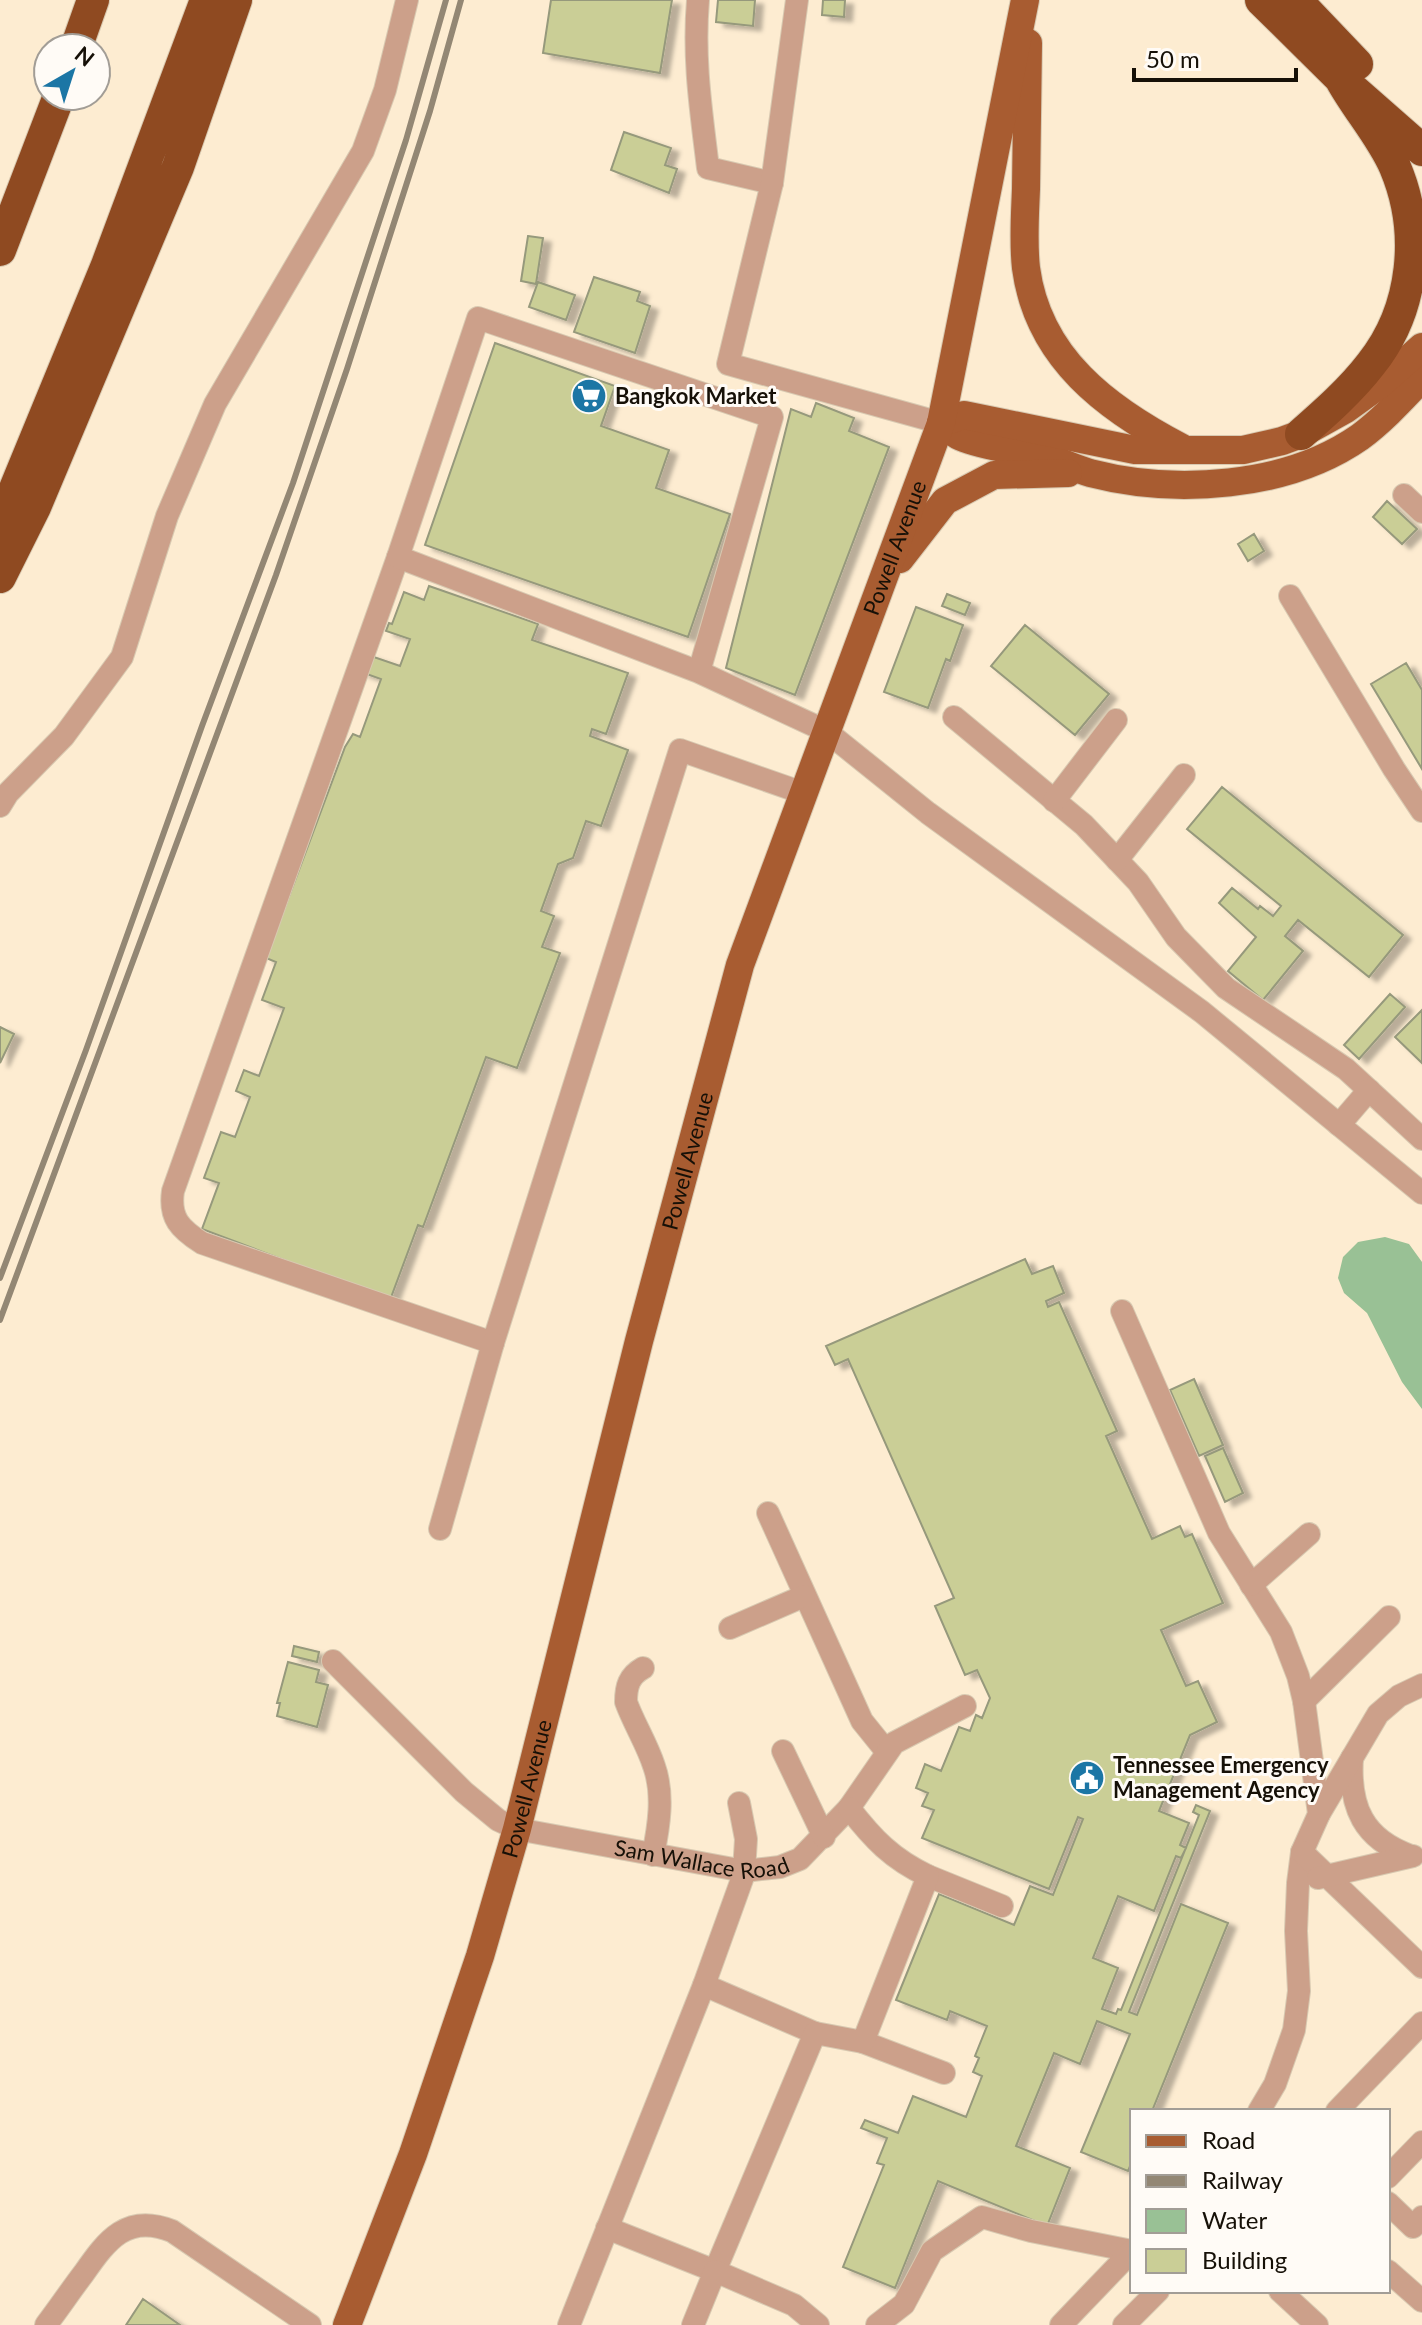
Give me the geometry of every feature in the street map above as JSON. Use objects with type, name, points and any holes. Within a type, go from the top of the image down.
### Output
[{"type":"highway","points":[[82,32],[93,0]]},
{"type":"highway","points":[[0,525],[107,265],[206,0]]},
{"type":"highway","points":[[0,577],[35,507],[178,167],[236,0]]},
{"type":"highway","points":[[1261,0],[1340,78],[1422,150]]},
{"type":"highway","points":[[1296,0],[1422,134]]},
{"type":"highway","points":[[1301,434],[1342,396],[1382,350],[1399,316],[1411,260],[1407,204],[1395,168],[1340,78]]},
{"type":"highway","points":[[0,250],[53,112]]},
{"type":"main road","name":"Powell Avenue","points":[[347,2325],[413,2154],[480,1956],[517,1829],[706,1085],[740,965],[941,423],[1027,0]]},
{"type":"main road","points":[[1027,0],[1025,248],[1034,304],[1054,347],[1084,384],[1150,431],[1182,448]]},
{"type":"main road","points":[[941,423],[964,415],[1135,450],[1243,450],[1301,434],[1346,409],[1378,386],[1422,347]]},
{"type":"main road","points":[[941,423],[961,437],[1046,457],[1090,473],[1127,480],[1188,483],[1249,480],[1279,474],[1321,459],[1360,437],[1422,378]]},
{"type":"main road","points":[[883,582],[945,501],[994,475],[1090,473]]},
{"type":"street","points":[[0,806],[8,793],[64,736],[122,657],[167,516],[215,404],[363,151],[385,90],[407,0]]},
{"type":"street","points":[[698,0],[695,42],[698,99],[708,168],[772,183]]},
{"type":"street","points":[[718,399],[772,183],[797,0]]},
{"type":"street","points":[[493,1343],[202,1243],[182,1230],[172,1207],[173,1191],[195,1123],[398,557],[478,318],[772,417],[699,672]]},
{"type":"street","points":[[728,364],[941,423]]},
{"type":"street","points":[[1404,495],[1422,512]]},
{"type":"street","points":[[398,557],[699,672],[826,731],[928,813],[1202,1012],[1422,1193]]},
{"type":"street","points":[[1290,596],[1422,811]]},
{"type":"street","points":[[954,717],[1084,825],[1138,882],[1176,937],[1226,988],[1346,1069],[1422,1139]]},
{"type":"street","points":[[1054,801],[1116,720]]},
{"type":"street","points":[[440,1529],[493,1343],[680,750],[803,793]]},
{"type":"street","points":[[1117,860],[1184,775]]},
{"type":"street","points":[[1339,1125],[1369,1090]]},
{"type":"street","points":[[1122,1311],[1219,1533],[1281,1632],[1304,1701],[1319,1814]]},
{"type":"street","points":[[768,1513],[862,1721],[887,1752]]},
{"type":"street","points":[[1251,1585],[1309,1534]]},
{"type":"street","points":[[730,1628],[804,1596]]},
{"type":"street","points":[[1304,1701],[1389,1617]]},
{"type":"street","points":[[333,1661],[464,1792],[498,1820],[517,1829]]},
{"type":"street","points":[[643,1668],[631,1677],[626,1702],[655,1768],[658,1783],[659,1814],[653,1855]]},
{"type":"street","points":[[1260,2109],[1275,2084],[1294,2030],[1299,1991],[1296,1931],[1302,1852],[1352,1754],[1378,1714],[1388,1704],[1422,1685]]},
{"type":"street","name":"Sam Wallace Road","points":[[517,1829],[745,1871],[780,1867],[800,1859],[824,1837],[849,1808],[887,1752],[901,1738],[965,1706]]},
{"type":"street","points":[[783,1751],[824,1837]]},
{"type":"street","points":[[1352,1754],[1351,1778],[1357,1809],[1375,1837],[1385,1845],[1417,1855]]},
{"type":"street","points":[[569,2325],[704,1985],[745,1871],[746,1839],[739,1803]]},
{"type":"street","points":[[849,1808],[900,1863],[1002,1906]]},
{"type":"street","points":[[1302,1852],[1422,1967]]},
{"type":"street","points":[[1298,1883],[1417,1855]]},
{"type":"street","points":[[863,2042],[928,1876]]},
{"type":"street","points":[[704,1985],[815,2033],[863,2042],[944,2073]]},
{"type":"street","points":[[1339,2109],[1422,2023]]},
{"type":"street","points":[[693,2325],[815,2033]]},
{"type":"street","points":[[1390,2175],[1422,2142]]},
{"type":"street","points":[[1390,2205],[1413,2227],[1422,2217]]},
{"type":"street","points":[[877,2325],[904,2304],[932,2251],[982,2217],[1031,2231],[1130,2251]]},
{"type":"street","points":[[46,2325],[107,2240],[141,2225],[172,2231],[310,2325]]},
{"type":"street","points":[[607,2228],[794,2305],[818,2325]]},
{"type":"street","points":[[1061,2325],[1130,2253]]},
{"type":"street","points":[[1390,2273],[1422,2301]]},
{"type":"street","points":[[1124,2325],[1156,2293]]},
{"type":"street","points":[[1282,2293],[1317,2325]]},
{"type":"water","points":[[1385,1237],[1409,1244],[1422,1262],[1422,1409],[1402,1382],[1367,1313],[1344,1293],[1338,1278],[1343,1257],[1358,1242]]},
{"type":"building","points":[[551,0],[672,0],[660,73],[543,53]]},
{"type":"building","points":[[718,0],[755,0],[753,26],[716,22]]},
{"type":"building","points":[[823,0],[845,0],[844,17],[822,15]]},
{"type":"building","points":[[624,132],[671,148],[665,165],[677,169],[669,193],[611,170]]},
{"type":"building","points":[[528,236],[543,238],[536,284],[521,281]]},
{"type":"building","points":[[594,277],[640,292],[637,301],[650,306],[635,353],[574,332]]},
{"type":"building","points":[[538,282],[575,295],[566,320],[529,307]]},
{"type":"building","points":[[495,343],[615,386],[601,426],[669,450],[656,488],[730,514],[688,637],[425,545]]},
{"type":"building","points":[[816,403],[854,418],[849,431],[889,447],[795,695],[726,668],[791,409],[811,417]]},
{"type":"building","points":[[1387,501],[1417,529],[1402,544],[1373,517]]},
{"type":"building","points":[[1254,534],[1264,551],[1248,561],[1238,544]]},
{"type":"building","points":[[429,586],[538,624],[532,640],[628,673],[606,734],[592,729],[590,736],[628,750],[601,826],[586,821],[573,858],[558,864],[541,911],[554,916],[542,947],[560,953],[517,1068],[486,1057],[423,1227],[418,1225],[390,1300],[202,1229],[219,1183],[204,1178],[221,1132],[235,1137],[250,1097],[236,1091],[244,1070],[259,1076],[284,1008],[262,1000],[276,962],[266,958],[345,747],[353,734],[360,737],[381,679],[361,672],[368,655],[400,666],[410,639],[386,631],[389,623],[392,624],[404,592],[424,600]]},
{"type":"building","points":[[947,594],[970,603],[965,615],[942,606]]},
{"type":"building","points":[[916,607],[963,625],[950,661],[946,659],[928,708],[884,692]]},
{"type":"building","points":[[1025,625],[1109,694],[1075,735],[991,666]]},
{"type":"building","points":[[1406,663],[1422,690],[1422,769],[1371,684]]},
{"type":"building","points":[[1222,787],[1403,935],[1369,977],[1298,920],[1285,936],[1303,951],[1263,1000],[1228,971],[1256,937],[1219,903],[1232,888],[1258,909],[1260,906],[1273,916],[1281,906],[1187,829]]},
{"type":"building","points":[[1390,994],[1405,1007],[1359,1059],[1344,1045]]},
{"type":"building","points":[[1422,1010],[1422,1063],[1395,1037]]},
{"type":"building","points":[[0,1027],[14,1034],[0,1063]]},
{"type":"building","points":[[1025,1259],[1032,1274],[1053,1266],[1064,1293],[1046,1301],[1048,1307],[1059,1302],[1117,1431],[1106,1436],[1152,1539],[1180,1526],[1185,1537],[1192,1534],[1223,1603],[1161,1630],[1186,1686],[1198,1681],[1217,1722],[1190,1735],[1159,1811],[1189,1823],[1180,1845],[1186,1848],[1199,1815],[1193,1812],[1196,1805],[1210,1811],[1129,2012],[1137,2015],[1181,1904],[1228,1923],[1153,2109],[1130,2109],[1128,2171],[1081,2152],[1130,2034],[1097,2021],[1080,2064],[1054,2053],[1016,2146],[1070,2168],[1047,2226],[938,2181],[895,2288],[843,2267],[884,2165],[877,2163],[887,2138],[861,2128],[865,2120],[898,2133],[913,2096],[966,2117],[982,2076],[973,2072],[979,2058],[975,2056],[987,2026],[950,2011],[947,2020],[896,2000],[939,1894],[1014,1925],[1030,1886],[1053,1895],[1083,1819],[1078,1817],[1049,1889],[922,1838],[934,1810],[922,1806],[928,1793],[916,1788],[925,1764],[941,1771],[959,1727],[970,1731],[976,1715],[982,1718],[990,1698],[977,1670],[965,1675],[935,1606],[954,1598],[848,1359],[835,1365],[826,1346]],"holes":[[[1185,1850],[1121,2010],[1118,2009],[1116,2014],[1102,2009],[1118,1968],[1093,1958],[1118,1896],[1154,1911],[1176,1856],[1181,1858]]]},
{"type":"building","points":[[1194,1379],[1223,1445],[1199,1456],[1170,1390]]},
{"type":"building","points":[[1223,1448],[1243,1493],[1225,1502],[1205,1456]]},
{"type":"building","points":[[294,1646],[319,1652],[317,1662],[292,1656]]},
{"type":"building","points":[[288,1662],[319,1670],[316,1682],[328,1685],[317,1727],[277,1716],[280,1703],[277,1703]]},
{"type":"building","points":[[143,2299],[180,2325],[126,2325]]},
{"type":"railway","points":[[0,1278],[293,483],[406,140],[446,0]]},
{"type":"railway","points":[[0,1320],[276,575],[347,369],[430,111],[461,0]]},
{"type":"place","name":"Bangkok Market","points":[[589,396]]},
{"type":"place","name":"Tennessee Emergency Management Agency","points":[[1087,1778]]}]
